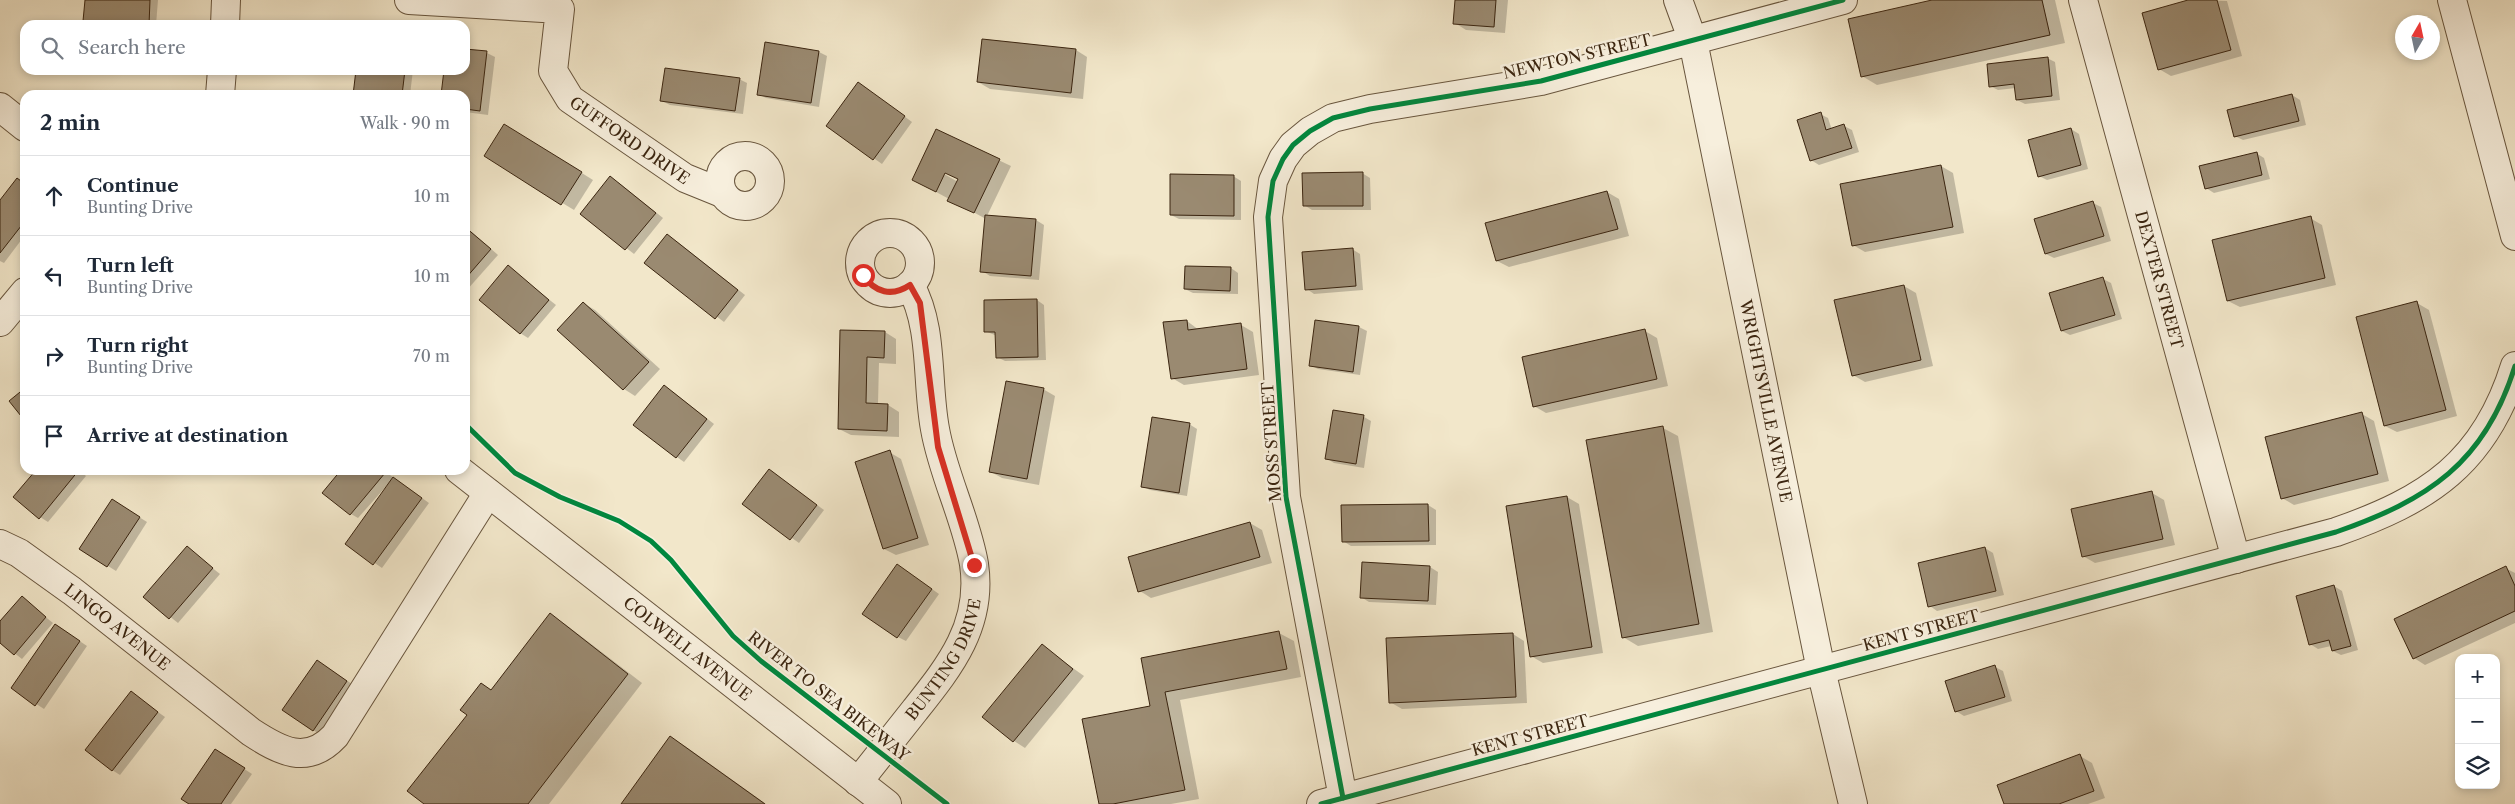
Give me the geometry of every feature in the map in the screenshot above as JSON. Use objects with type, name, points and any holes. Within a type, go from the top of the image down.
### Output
[{"type":"street","points":[[225,20],[226,0]]},
{"type":"street","name":"GUFFORD DRIVE","points":[[409,0],[560,9],[553,72],[570,99],[685,178],[722,193]]},
{"type":"street","name":"WRIGHTSVILLE AVENUE","points":[[1678,0],[1693,41],[1821,670],[1854,804]]},
{"type":"street","name":"NEWTON STREET","points":[[1293,145],[1310,131],[1333,118],[1370,109],[1541,81],[1843,0]]},
{"type":"street","name":"DEXTER STREET","points":[[2083,0],[2236,559]]},
{"type":"street","points":[[2452,0],[2515,236]]},
{"type":"street","points":[[220,90],[222,75]]},
{"type":"street","points":[[0,107],[20,123]]},
{"type":"street","name":"MOSS STREET","points":[[1293,145],[1283,159],[1273,181],[1268,217],[1286,497],[1332,801]]},
{"type":"street","name":"BUNTING DRIVE","points":[[858,782],[955,657],[971,619],[975,595],[974,565],[938,447],[933,418],[924,320],[920,303],[910,285]]},
{"type":"street","points":[[0,322],[20,298]]},
{"type":"street","name":"KENT STREET","points":[[1332,801],[2336,532],[2376,518],[2405,505],[2443,480],[2460,464],[2493,420],[2508,390],[2515,366]]},
{"type":"street","name":"COLWELL AVENUE","points":[[465,475],[886,804]]},
{"type":"street","name":"LINGO AVENUE","points":[[0,544],[19,553],[72,591],[272,746],[293,753],[314,751],[329,742],[488,493]]},
{"type":"building","points":[[85,0],[150,0],[149,20],[83,20]]},
{"type":"building","points":[[1455,0],[1496,0],[1494,27],[1453,24]]},
{"type":"building","points":[[1932,0],[2042,0],[2050,35],[1861,77],[1848,19]]},
{"type":"building","points":[[2188,0],[2217,0],[2231,50],[2158,70],[2142,13]]},
{"type":"building","points":[[982,39],[1076,49],[1071,93],[977,82]]},
{"type":"building","points":[[765,42],[819,51],[811,103],[757,95]]},
{"type":"building","points":[[470,49],[487,51],[480,111],[470,110],[470,90],[442,90],[443,75],[470,75]]},
{"type":"building","points":[[2048,57],[2052,96],[2016,100],[2014,84],[1989,87],[1987,64]]},
{"type":"building","points":[[665,68],[740,78],[735,111],[660,101]]},
{"type":"building","points":[[355,75],[404,75],[403,90],[354,90]]},
{"type":"building","points":[[858,82],[905,116],[873,160],[826,126]]},
{"type":"building","points":[[2292,94],[2299,121],[2234,137],[2227,110]]},
{"type":"building","points":[[1821,112],[1826,130],[1844,124],[1852,148],[1810,161],[1797,120]]},
{"type":"building","points":[[504,124],[582,172],[561,205],[484,156]]},
{"type":"building","points":[[2071,128],[2081,165],[2038,177],[2028,140]]},
{"type":"building","points":[[936,129],[1000,159],[974,213],[947,201],[958,179],[945,173],[936,192],[912,180]]},
{"type":"building","points":[[2257,152],[2262,175],[2205,189],[2199,166]]},
{"type":"building","points":[[1941,165],[1953,227],[1852,246],[1840,184]]},
{"type":"building","points":[[1363,172],[1363,206],[1303,206],[1302,173]]},
{"type":"building","points":[[1170,174],[1234,175],[1234,216],[1170,215]]},
{"type":"building","points":[[610,176],[656,213],[625,250],[580,214]]},
{"type":"building","points":[[17,178],[20,180],[20,227],[0,253],[0,200]]},
{"type":"building","points":[[1607,191],[1618,229],[1496,261],[1485,223]]},
{"type":"building","points":[[2093,201],[2104,236],[2045,254],[2034,219]]},
{"type":"building","points":[[985,215],[1036,219],[1031,276],[980,272]]},
{"type":"building","points":[[2311,216],[2325,278],[2227,301],[2212,240]]},
{"type":"building","points":[[470,231],[491,249],[470,273]]},
{"type":"building","points":[[667,234],[738,290],[715,319],[644,263]]},
{"type":"building","points":[[1353,248],[1356,286],[1305,290],[1302,252]]},
{"type":"building","points":[[508,265],[549,300],[520,334],[479,300]]},
{"type":"building","points":[[1185,266],[1231,267],[1230,291],[1184,289]]},
{"type":"building","points":[[2103,277],[2115,315],[2061,331],[2049,293]]},
{"type":"building","points":[[1904,285],[1921,360],[1852,376],[1834,300]]},
{"type":"building","points":[[1037,299],[1038,357],[996,358],[995,332],[984,332],[984,300]]},
{"type":"building","points":[[2417,301],[2446,410],[2384,426],[2356,317]]},
{"type":"building","points":[[583,302],[649,362],[623,390],[557,330]]},
{"type":"building","points":[[1187,320],[1188,330],[1241,323],[1247,369],[1171,379],[1163,322]]},
{"type":"building","points":[[1315,320],[1359,326],[1353,372],[1309,366]]},
{"type":"building","points":[[1645,329],[1657,379],[1533,407],[1522,357]]},
{"type":"building","points":[[840,330],[885,331],[884,358],[867,357],[866,403],[888,404],[887,431],[838,429]]},
{"type":"building","points":[[1006,381],[1044,388],[1027,479],[989,472]]},
{"type":"building","points":[[664,385],[707,419],[676,458],[633,425]]},
{"type":"building","points":[[20,392],[20,415],[9,401]]},
{"type":"building","points":[[1333,410],[1364,415],[1356,464],[1325,459]]},
{"type":"building","points":[[2362,412],[2378,474],[2281,499],[2265,437]]},
{"type":"building","points":[[1152,417],[1190,423],[1179,493],[1141,487]]},
{"type":"building","points":[[1663,426],[1699,624],[1622,638],[1586,440]]},
{"type":"building","points":[[890,450],[918,538],[883,549],[855,462]]},
{"type":"building","points":[[769,469],[817,505],[790,540],[742,504]]},
{"type":"building","points":[[32,475],[75,475],[39,519],[13,497]]},
{"type":"building","points":[[337,475],[383,475],[350,515],[322,493]]},
{"type":"building","points":[[393,477],[422,498],[373,565],[345,544]]},
{"type":"building","points":[[2152,491],[2163,539],[2082,557],[2071,509]]},
{"type":"building","points":[[1567,496],[1592,647],[1530,657],[1506,506]]},
{"type":"building","points":[[112,499],[140,517],[107,567],[79,549]]},
{"type":"building","points":[[1428,504],[1429,541],[1342,542],[1341,505]]},
{"type":"building","points":[[1250,522],[1260,557],[1138,592],[1128,557]]},
{"type":"building","points":[[187,546],[213,568],[169,619],[143,597]]},
{"type":"building","points":[[1985,547],[1996,591],[1928,607],[1918,563]]},
{"type":"building","points":[[1362,562],[1430,566],[1428,601],[1360,598]]},
{"type":"building","points":[[897,564],[932,589],[897,638],[862,614]]},
{"type":"building","points":[[2506,566],[2515,586],[2515,611],[2413,659],[2394,619]]},
{"type":"building","points":[[2334,585],[2351,646],[2332,651],[2329,640],[2309,645],[2296,596]]},
{"type":"building","points":[[22,596],[46,617],[14,655],[0,643],[0,621]]},
{"type":"building","points":[[550,613],[628,674],[528,804],[424,804],[407,791],[467,715],[460,710],[481,683],[491,690]]},
{"type":"building","points":[[55,624],[80,641],[35,706],[11,688]]},
{"type":"building","points":[[1279,631],[1287,669],[1165,692],[1185,790],[1113,804],[1099,804],[1082,719],[1150,706],[1141,658]]},
{"type":"building","points":[[1513,633],[1516,697],[1389,703],[1386,638]]},
{"type":"building","points":[[1042,644],[1073,669],[1013,742],[982,717]]},
{"type":"building","points":[[317,660],[347,681],[313,731],[282,710]]},
{"type":"building","points":[[1995,665],[2005,697],[1955,712],[1945,681]]},
{"type":"building","points":[[131,691],[158,712],[112,771],[85,750]]},
{"type":"building","points":[[670,736],[765,804],[621,804]]},
{"type":"building","points":[[215,749],[245,768],[221,804],[189,804],[181,799]]},
{"type":"building","points":[[2080,754],[2094,791],[2059,804],[2004,804],[1997,785]]},
{"type":"cycle path","points":[[1343,798],[1286,497],[1268,217],[1273,181],[1283,159],[1293,145],[1310,131],[1333,118],[1370,109],[1541,81],[1843,0]]},
{"type":"cycle path","points":[[1321,804],[2336,532],[2369,520],[2425,491],[2449,473],[2469,453],[2487,428],[2502,400],[2515,366]]},
{"type":"cycle path","name":"RIVER TO SEA BIKEWAY","points":[[470,429],[515,473],[560,497],[619,521],[651,541],[671,560],[733,636],[761,661],[947,804]]},
{"type":"route","points":[[863,275],[875,289],[884,292],[902,290],[910,285],[920,303],[924,320],[933,418],[938,447],[974,565]]}]
